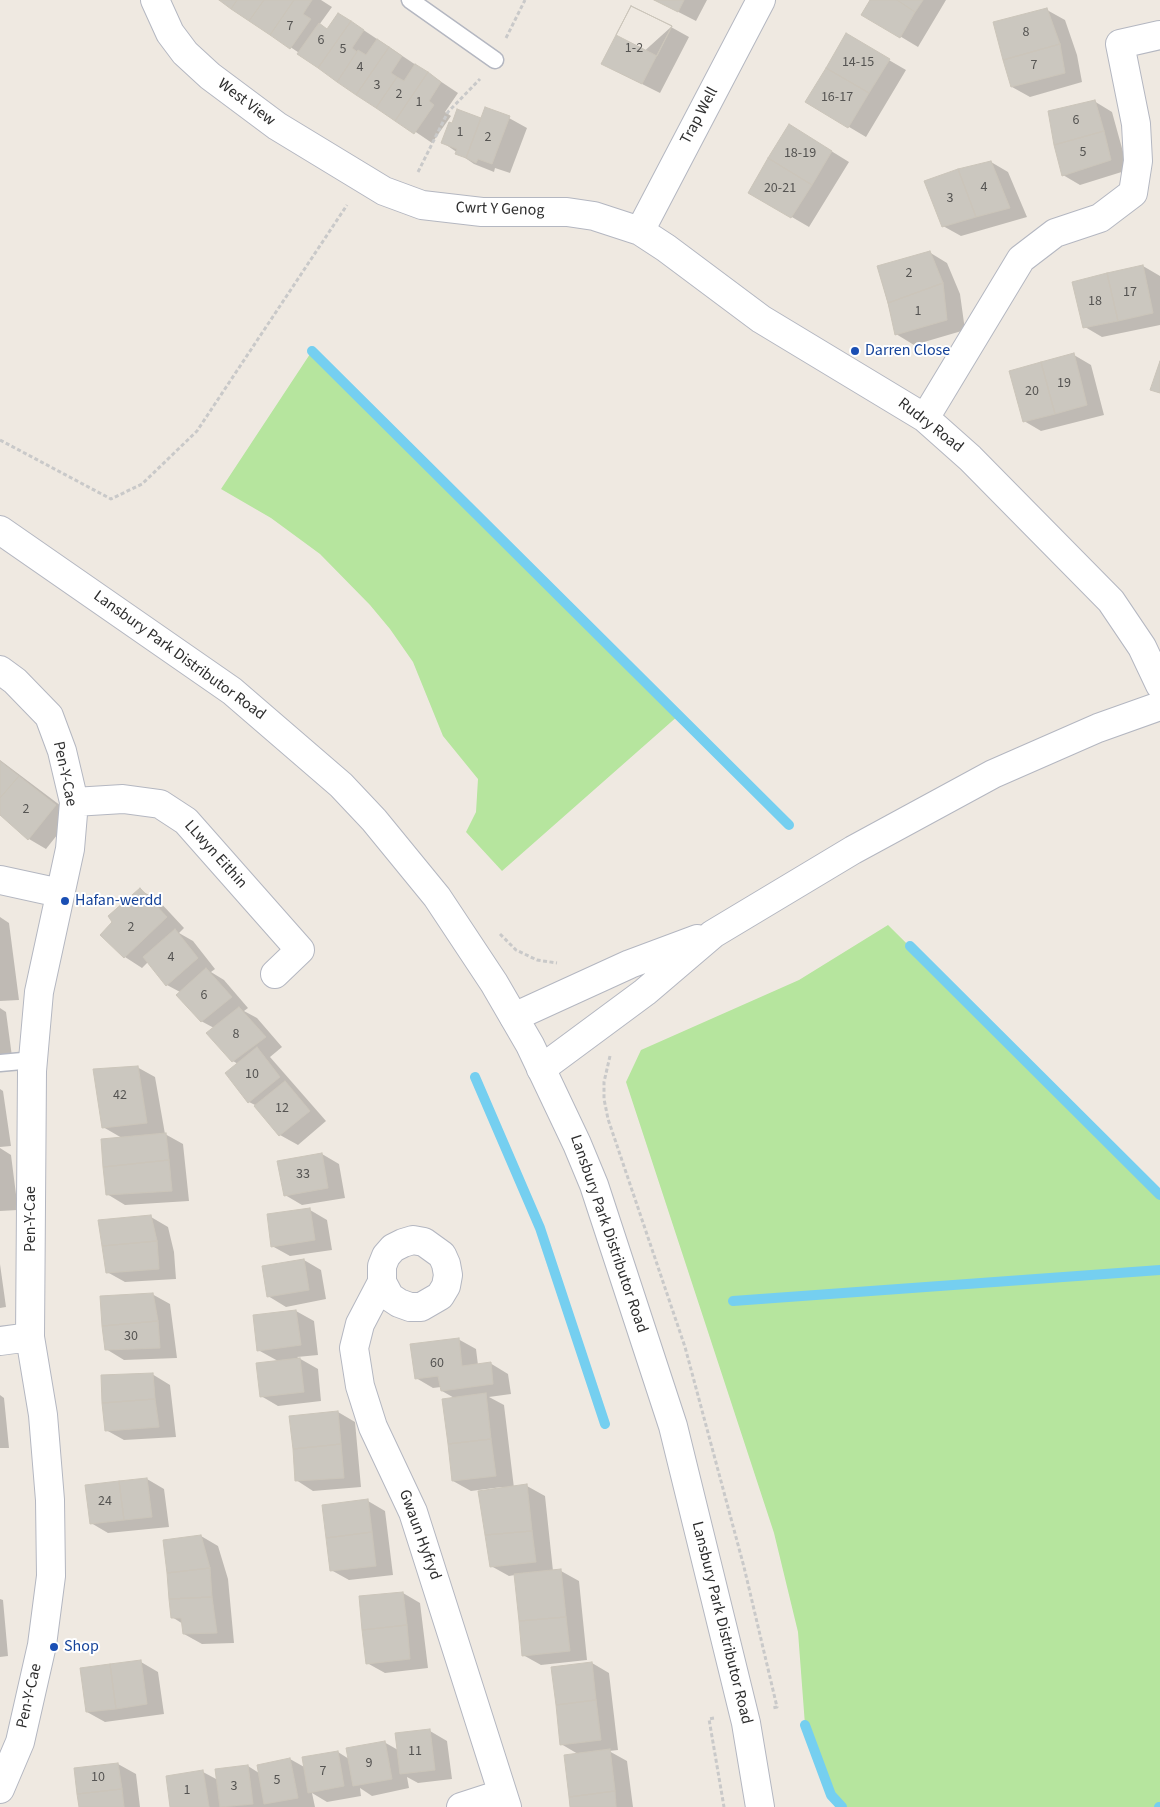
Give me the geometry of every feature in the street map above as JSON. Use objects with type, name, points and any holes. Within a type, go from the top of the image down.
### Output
[{"type":"street","name":"West View","points":[[155,0],[170,33],[185,53],[210,76],[277,126],[364,179]]},
{"type":"street","name":"Trap Well","points":[[640,231],[761,0]]},
{"type":"street","points":[[925,418],[1021,259],[1055,233],[1100,218],[1133,193],[1138,161],[1136,124],[1120,44],[1160,35]]},
{"type":"street","name":"Cwrt Y Genog","points":[[364,179],[402,198],[422,205],[482,212],[567,212],[594,216],[640,231]]},
{"type":"street","name":"Rudry Road","points":[[640,231],[761,318],[925,418],[970,458],[1111,600],[1142,647],[1160,686]]},
{"type":"street","name":"Lansbury Park Distributor Road","points":[[0,530],[232,691],[341,785],[374,820],[437,897],[468,942],[514,1018],[542,1069],[594,1185],[673,1426],[744,1715],[760,1807]]},
{"type":"street","name":"Pen-Y-Cae","points":[[0,670],[15,681],[49,716],[62,750],[74,802],[70,848],[39,992],[33,1060],[30,1337],[44,1424],[50,1500],[51,1576],[42,1645],[20,1742],[0,1789]]},
{"type":"street","points":[[514,1018],[630,964],[712,934],[922,811],[985,778],[1098,728],[1160,706]]},
{"type":"street","name":"LLwyn Eithin","points":[[74,802],[123,798],[160,804],[186,821],[300,950],[275,974]]},
{"type":"street","points":[[0,880],[60,894]]},
{"type":"street","points":[[542,1069],[645,992],[712,934]]},
{"type":"street","name":"Gwaun Hyfryd","points":[[382,1282],[360,1324],[354,1348],[360,1386],[373,1427],[413,1512],[504,1800],[461,1807]]},
{"type":"street","points":[[0,1342],[30,1337]]},
{"type":"lane","points":[[410,0],[495,60]]},
{"type":"lane","points":[[0,1063],[33,1060]]},
{"type":"path","points":[[402,198],[426,157],[448,112],[454,103],[475,86],[495,60],[525,0]]},
{"type":"path","points":[[0,440],[111,499],[142,484],[197,431],[364,179]]},
{"type":"path","points":[[495,930],[516,950],[537,960],[566,963]]},
{"type":"path","points":[[611,1055],[604,1082],[604,1099],[608,1119],[685,1347],[742,1558],[777,1707],[744,1715],[709,1719],[724,1807]]},
{"type":"green space","points":[[312,351],[679,715],[502,871],[466,832],[476,812],[478,779],[443,736],[413,662],[390,629],[370,605],[320,554],[271,518],[221,489]]},
{"type":"green space","points":[[888,925],[1160,1195],[1160,1807],[842,1807],[831,1795],[805,1725],[798,1632],[774,1533],[626,1082],[641,1050],[799,980]]},
{"type":"building","points":[[219,0],[237,0],[231,9]]},
{"type":"building","points":[[237,0],[264,0],[249,21],[231,9]]},
{"type":"building","points":[[264,0],[294,0],[270,35],[249,21]]},
{"type":"building","points":[[294,0],[312,0],[303,14],[311,19],[290,49],[270,35]]},
{"type":"building","points":[[654,0],[684,0],[678,12]]},
{"type":"building","points":[[870,0],[897,0],[915,12],[900,38],[861,15]]},
{"type":"building","points":[[897,0],[923,0],[915,12]]},
{"type":"building","points":[[631,6],[672,26],[642,84],[601,64]]},
{"type":"building","points":[[631,6],[672,26],[657,56],[616,35]]},
{"type":"building","points":[[1047,8],[1060,44],[1003,60],[993,22]]},
{"type":"building","points":[[338,13],[351,21],[318,68],[297,54],[319,23],[327,29]]},
{"type":"building","points":[[351,21],[364,30],[352,48],[357,52],[337,82],[318,68]]},
{"type":"building","points":[[846,33],[890,59],[869,93],[826,68]]},
{"type":"building","points":[[377,39],[389,47],[356,95],[337,82],[358,50],[366,55]]},
{"type":"building","points":[[1060,44],[1065,73],[1011,87],[1003,60]]},
{"type":"building","points":[[389,47],[402,56],[391,73],[397,77],[376,108],[356,95]]},
{"type":"building","points":[[415,64],[428,72],[395,121],[376,108],[397,77],[404,81]]},
{"type":"building","points":[[826,68],[869,93],[848,128],[805,102]]},
{"type":"building","points":[[428,72],[441,82],[429,101],[434,105],[414,134],[395,121]]},
{"type":"building","points":[[1095,100],[1104,131],[1054,145],[1048,111]]},
{"type":"building","points":[[485,107],[510,116],[492,164],[478,159],[476,163],[466,158]]},
{"type":"building","points":[[457,109],[481,118],[466,158],[455,154],[457,149],[441,143],[449,122],[452,123]]},
{"type":"building","points":[[789,124],[832,151],[812,185],[768,158]]},
{"type":"building","points":[[1104,131],[1111,160],[1062,176],[1054,145]]},
{"type":"building","points":[[768,158],[812,185],[791,218],[748,193]]},
{"type":"building","points":[[991,161],[1010,208],[976,217],[958,169]]},
{"type":"building","points":[[958,169],[976,217],[942,227],[924,181]]},
{"type":"building","points":[[930,251],[943,283],[888,303],[877,266]]},
{"type":"building","points":[[1143,265],[1153,313],[1118,321],[1107,273]]},
{"type":"building","points":[[1107,273],[1118,321],[1083,328],[1072,282]]},
{"type":"building","points":[[943,283],[947,320],[895,335],[888,303]]},
{"type":"building","points":[[1074,353],[1087,405],[1055,414],[1041,362]]},
{"type":"building","points":[[1160,361],[1160,393],[1150,390]]},
{"type":"building","points":[[1041,362],[1055,414],[1023,422],[1009,371]]},
{"type":"building","points":[[0,761],[19,776],[0,798]]},
{"type":"building","points":[[19,776],[56,805],[28,840],[0,815],[0,798]]},
{"type":"building","points":[[140,888],[167,917],[124,958],[100,935],[112,922],[108,916]]},
{"type":"building","points":[[175,929],[198,958],[166,986],[143,957]]},
{"type":"building","points":[[206,968],[232,997],[201,1022],[176,995]]},
{"type":"building","points":[[239,1007],[266,1037],[232,1062],[206,1033]]},
{"type":"building","points":[[257,1047],[280,1077],[248,1103],[225,1073]]},
{"type":"building","points":[[138,1066],[147,1123],[102,1128],[93,1069]]},
{"type":"building","points":[[285,1081],[310,1111],[279,1136],[254,1106]]},
{"type":"building","points":[[166,1133],[169,1160],[103,1167],[101,1139]]},
{"type":"building","points":[[322,1153],[328,1188],[284,1196],[277,1161]]},
{"type":"building","points":[[169,1160],[172,1191],[106,1195],[103,1167]]},
{"type":"building","points":[[310,1208],[315,1240],[271,1247],[267,1214]]},
{"type":"building","points":[[151,1215],[157,1241],[102,1246],[98,1220]]},
{"type":"building","points":[[157,1241],[159,1269],[106,1273],[102,1246]]},
{"type":"building","points":[[304,1259],[309,1290],[267,1297],[262,1266]]},
{"type":"building","points":[[153,1293],[158,1321],[102,1326],[100,1296]]},
{"type":"building","points":[[296,1310],[301,1345],[257,1351],[253,1315]]},
{"type":"building","points":[[158,1321],[160,1348],[105,1350],[102,1326]]},
{"type":"building","points":[[459,1338],[462,1366],[491,1362],[493,1384],[441,1391],[438,1376],[415,1379],[410,1344]]},
{"type":"building","points":[[300,1358],[304,1392],[260,1397],[256,1363]]},
{"type":"building","points":[[153,1373],[155,1399],[102,1403],[101,1375]]},
{"type":"building","points":[[486,1393],[491,1439],[448,1444],[442,1399]]},
{"type":"building","points":[[155,1399],[159,1427],[105,1431],[102,1403]]},
{"type":"building","points":[[338,1411],[341,1444],[293,1449],[289,1416]]},
{"type":"building","points":[[491,1439],[496,1476],[452,1481],[448,1444]]},
{"type":"building","points":[[341,1444],[344,1478],[295,1481],[293,1449]]},
{"type":"building","points":[[147,1478],[152,1517],[124,1520],[119,1481]]},
{"type":"building","points":[[119,1481],[124,1520],[90,1524],[85,1485]]},
{"type":"building","points":[[527,1484],[532,1531],[485,1535],[478,1491]]},
{"type":"building","points":[[368,1499],[372,1532],[326,1538],[322,1505]]},
{"type":"building","points":[[532,1531],[536,1562],[490,1567],[485,1535]]},
{"type":"building","points":[[372,1532],[376,1566],[330,1571],[326,1538]]},
{"type":"building","points":[[201,1535],[210,1568],[167,1573],[163,1540]]},
{"type":"building","points":[[210,1568],[212,1597],[169,1599],[167,1573]]},
{"type":"building","points":[[561,1569],[566,1617],[519,1621],[514,1574]]},
{"type":"building","points":[[403,1592],[407,1625],[362,1630],[359,1596]]},
{"type":"building","points":[[212,1597],[217,1633],[183,1634],[181,1618],[171,1618],[169,1599]]},
{"type":"building","points":[[566,1617],[570,1651],[522,1656],[519,1621]]},
{"type":"building","points":[[407,1625],[410,1659],[366,1664],[362,1630]]},
{"type":"building","points":[[141,1660],[147,1704],[116,1709],[110,1664]]},
{"type":"building","points":[[592,1662],[596,1700],[556,1705],[551,1667]]},
{"type":"building","points":[[110,1664],[116,1709],[86,1712],[80,1668]]},
{"type":"building","points":[[596,1700],[601,1740],[560,1745],[556,1705]]},
{"type":"building","points":[[430,1729],[435,1770],[400,1774],[395,1733]]},
{"type":"building","points":[[385,1741],[392,1779],[353,1786],[346,1748]]},
{"type":"building","points":[[610,1749],[615,1791],[569,1797],[564,1755]]},
{"type":"building","points":[[338,1751],[344,1786],[308,1793],[302,1757]]},
{"type":"building","points":[[290,1758],[298,1798],[264,1804],[257,1765]]},
{"type":"building","points":[[118,1763],[122,1789],[77,1794],[74,1768]]},
{"type":"building","points":[[248,1765],[253,1804],[220,1807],[215,1769]]},
{"type":"building","points":[[203,1770],[209,1807],[170,1807],[166,1776]]},
{"type":"building","points":[[122,1789],[124,1807],[79,1807],[77,1794]]},
{"type":"building","points":[[615,1791],[616,1807],[570,1807],[569,1797]]},
{"type":"waterway","points":[[312,351],[789,825]]},
{"type":"waterway","points":[[910,946],[1160,1195]]},
{"type":"waterway","points":[[475,1077],[540,1228],[605,1424]]},
{"type":"waterway","points":[[733,1301],[1160,1270]]},
{"type":"waterway","points":[[805,1725],[831,1795],[842,1807]]},
{"type":"place","name":"Darren Close","points":[[855,351]]},
{"type":"place","name":"Hafan-werdd","points":[[65,901]]},
{"type":"place","name":"Shop","points":[[54,1647]]}]
